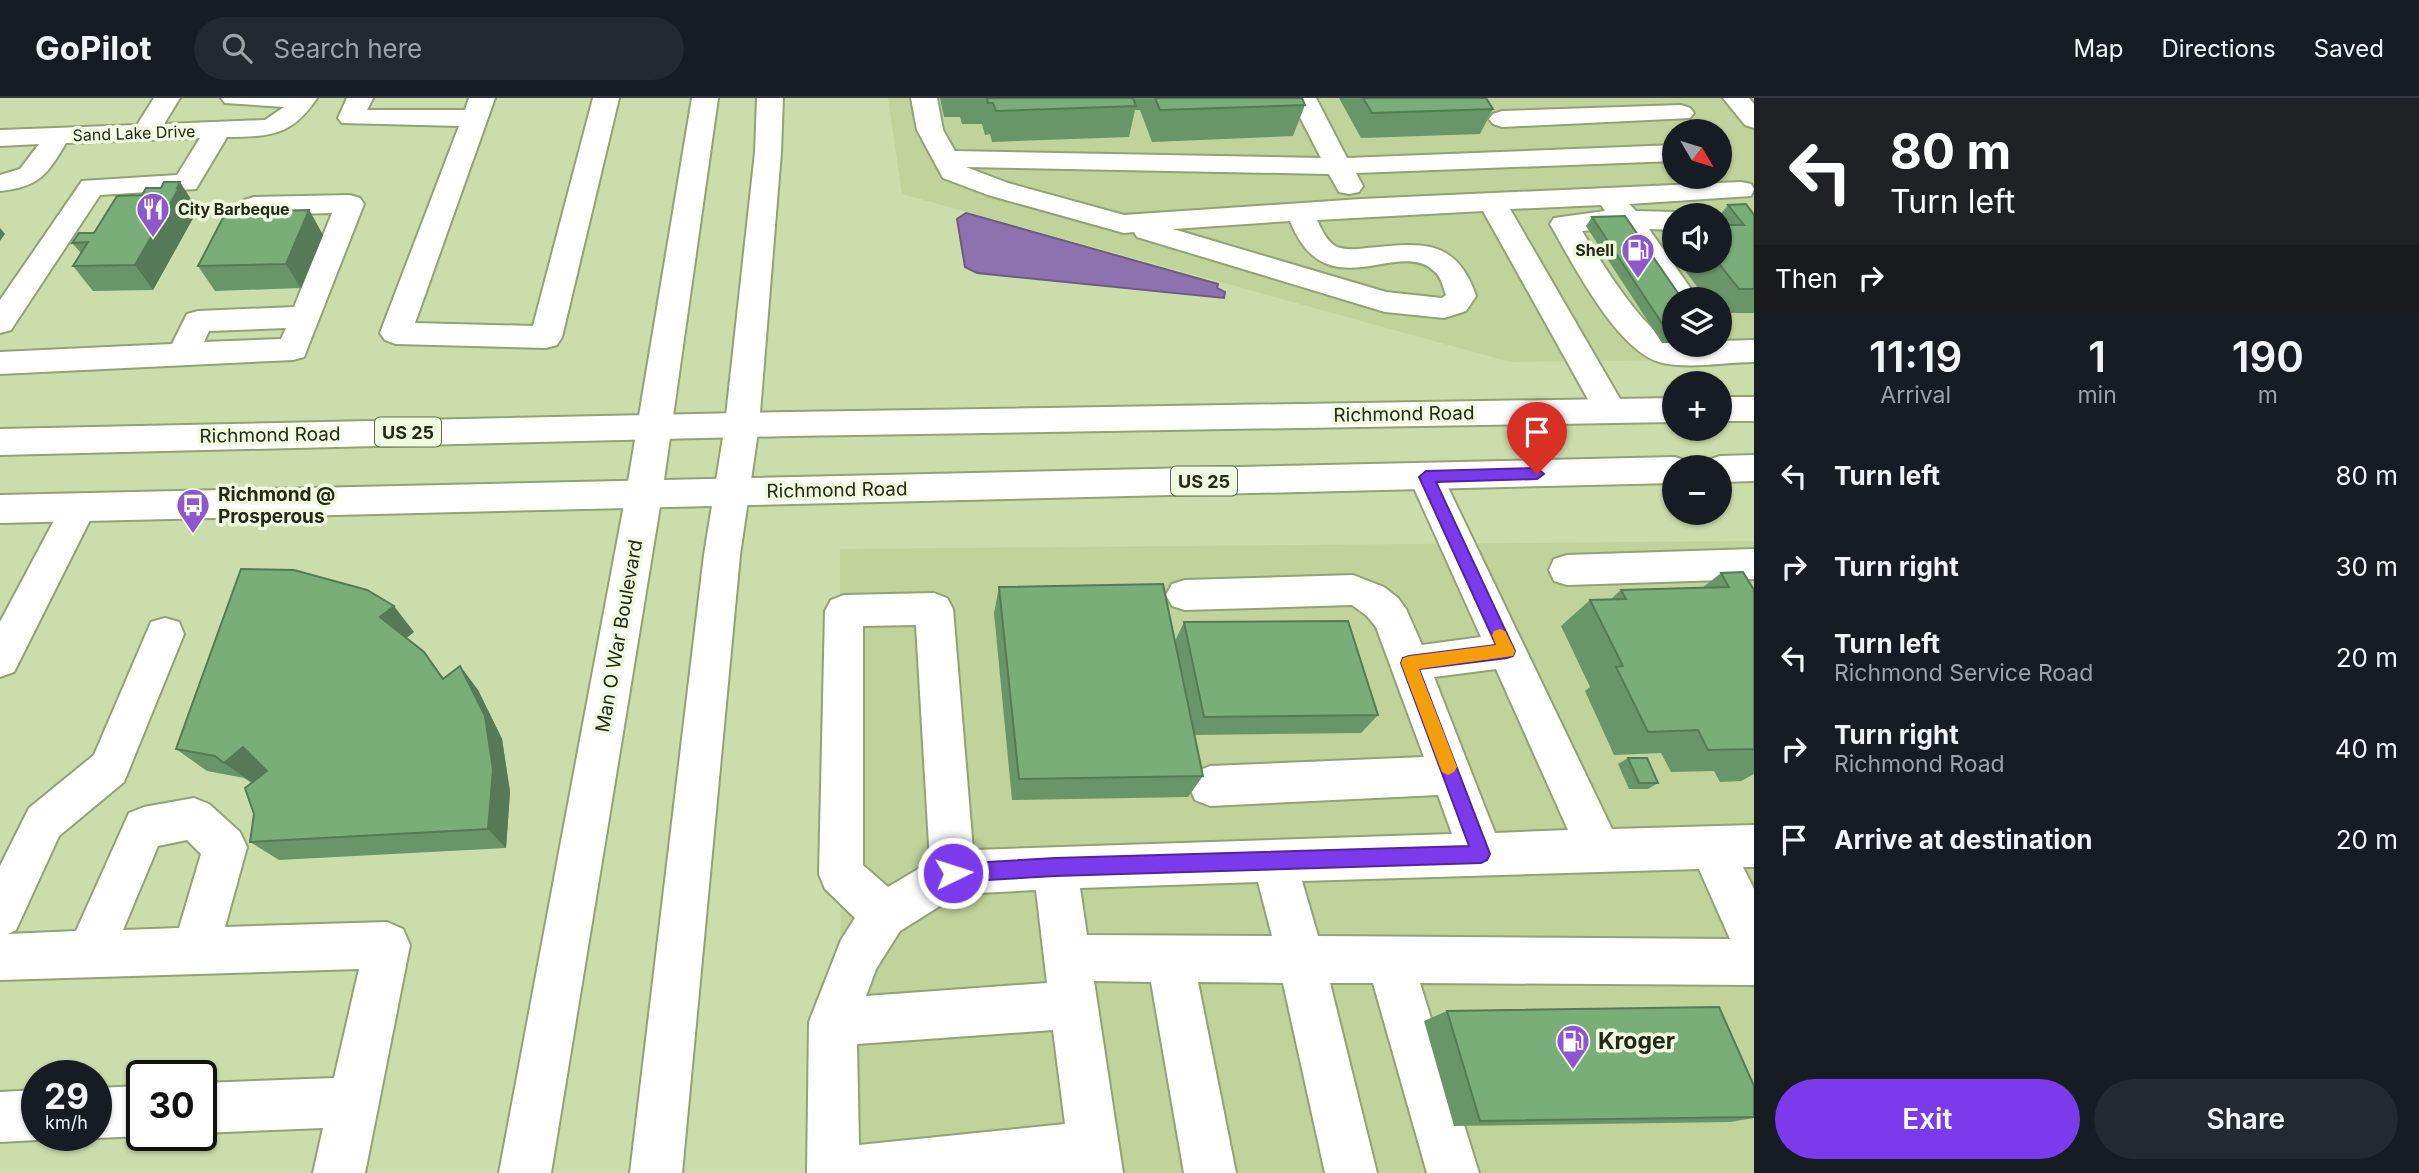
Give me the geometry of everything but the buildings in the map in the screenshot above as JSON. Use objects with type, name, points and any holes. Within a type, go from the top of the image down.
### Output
[{"type":"main road","points":[[146,132],[167,98]]},
{"type":"main road","points":[[234,98],[303,99]]},
{"type":"main road","points":[[360,98],[351,118],[415,108],[478,108],[396,333],[547,337],[606,98]]},
{"type":"main road","name":"Man O War Boulevard","points":[[525,1173],[644,494],[705,98]]},
{"type":"main road","points":[[656,1173],[722,555],[741,425],[768,152],[770,98]]},
{"type":"main road","points":[[924,98],[930,130],[953,172],[998,190],[1124,224],[1385,302],[1444,308],[1455,304],[1461,296],[1445,263],[1433,256],[1419,253],[1356,258],[1337,257],[1326,252],[1314,243],[1300,212]]},
{"type":"main road","points":[[1303,98],[1361,208]]},
{"type":"main road","points":[[1736,98],[1754,120]]},
{"type":"main road","name":"Sand Lake Drive","points":[[0,138],[268,128],[281,124],[292,116],[303,99]]},
{"type":"main road","points":[[1496,108],[1681,114]]},
{"type":"main road","points":[[1496,108],[1530,158]]},
{"type":"main road","points":[[0,323],[92,187],[186,183],[219,130]]},
{"type":"main road","points":[[0,183],[21,182],[32,174],[58,135]]},
{"type":"main road","points":[[946,159],[1338,166],[1662,153]]},
{"type":"main road","points":[[1480,160],[1531,268],[1611,411]]},
{"type":"main road","points":[[1732,178],[1747,195]]},
{"type":"main road","points":[[1124,224],[1361,208],[1608,196],[1747,195]]},
{"type":"main road","points":[[1608,196],[1655,266]]},
{"type":"main road","points":[[0,363],[182,355],[198,321],[306,317],[350,204],[254,206]]},
{"type":"main road","points":[[1655,266],[1564,224],[1612,282],[1645,343],[1662,352]]},
{"type":"main road","points":[[1531,268],[1612,282]]},
{"type":"main road","points":[[1732,348],[1754,351]]},
{"type":"main road","points":[[1732,409],[1754,409]]},
{"type":"main road","name":"Richmond Road","points":[[0,442],[741,425],[1662,410]]},
{"type":"main road","points":[[1732,469],[1754,468]]},
{"type":"main road","name":"Richmond Road","points":[[0,509],[1662,470]]},
{"type":"main road","points":[[1426,477],[1600,851]]},
{"type":"main road","points":[[0,660],[78,508]]},
{"type":"main road","points":[[1567,570],[1754,564]]},
{"type":"main road","points":[[1185,595],[1353,590],[1371,596],[1384,606],[1393,620],[1481,854]]},
{"type":"main road","points":[[884,915],[841,873],[844,611],[934,609],[953,873]]},
{"type":"main road","points":[[0,914],[44,822],[109,768],[165,634]]},
{"type":"main road","points":[[1409,663],[1507,651]]},
{"type":"main road","points":[[1210,786],[1451,775]]},
{"type":"main road","points":[[90,954],[144,828],[194,818],[225,847],[195,951]]},
{"type":"main road","points":[[1055,867],[1096,1160],[833,1173],[833,1022],[857,956],[884,915],[953,873],[1055,867],[1754,846]]},
{"type":"main road","points":[[1711,848],[1754,939]]},
{"type":"main road","points":[[1274,860],[1301,959],[1351,1173]]},
{"type":"main road","points":[[0,957],[387,945],[339,1173]]},
{"type":"main road","points":[[1068,958],[1754,961]]},
{"type":"main road","points":[[1170,958],[1210,1173]]},
{"type":"main road","points":[[1390,960],[1453,1173]]},
{"type":"main road","points":[[833,1022],[1075,1005]]},
{"type":"main road","points":[[217,1107],[354,1102]]},
{"type":"main road","points":[[0,1117],[21,1116]]},
{"type":"shaded area","points":[[888,98],[1754,98],[1754,359],[1510,362],[902,194]]},
{"type":"shaded area","points":[[966,213],[1218,284],[1217,288],[1225,292],[1224,298],[977,273],[965,267],[957,219]]},
{"type":"shaded area","points":[[1754,541],[1754,1173],[841,1173],[840,549]]},
{"type":"slow traffic","points":[[1448,767],[1409,663],[1507,651],[1500,635]]},
{"type":"place","name":"City Barbeque","points":[[153,239]]},
{"type":"place","name":"Shell","points":[[1638,280]]},
{"type":"place","name":"Richmond @ Prosperous","points":[[193,535]]},
{"type":"place","name":"Kroger","points":[[1573,1071]]},
{"type":"route","points":[[953,873],[1055,867],[1481,854],[1409,663],[1507,651],[1426,477],[1537,474]]}]
